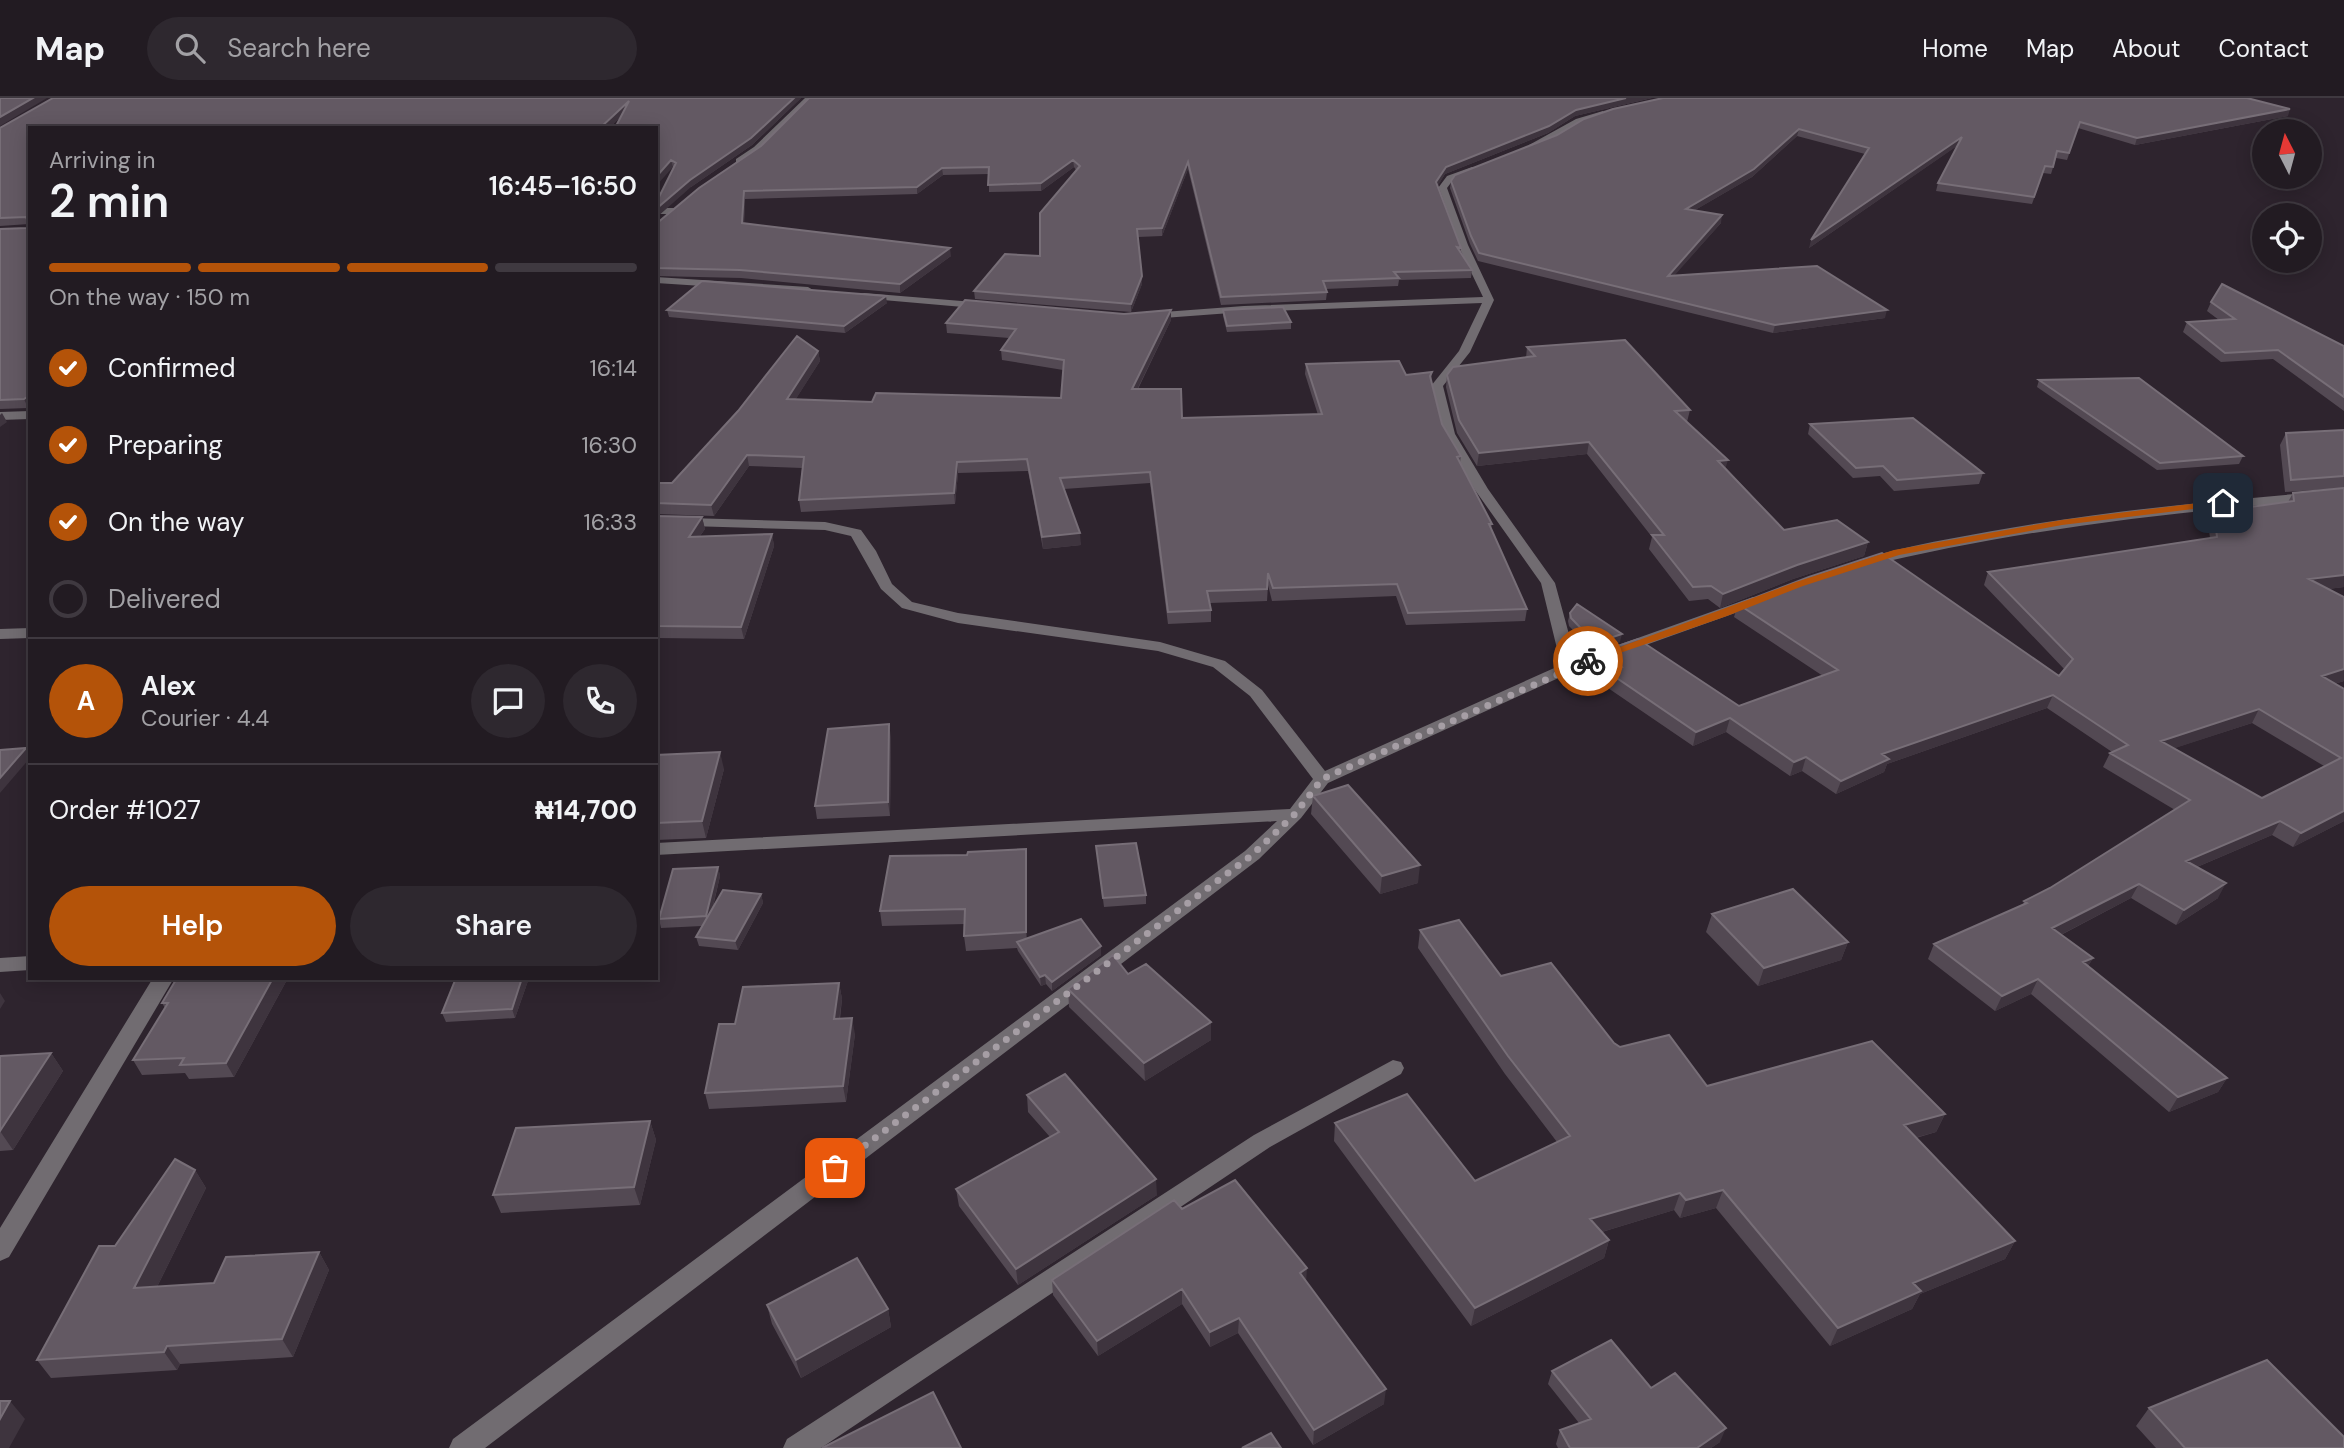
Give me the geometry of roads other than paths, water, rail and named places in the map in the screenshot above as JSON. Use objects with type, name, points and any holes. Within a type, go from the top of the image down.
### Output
[{"type":"street","points":[[727,170],[757,149],[809,98]]},
{"type":"street","points":[[1511,153],[1552,137],[1579,121],[1617,109]]},
{"type":"street","points":[[1488,163],[1450,178],[1442,188],[1452,208],[1462,243],[1483,281],[1489,300],[1464,352],[1437,386],[1449,434],[1482,490],[1548,583],[1570,667]]},
{"type":"street","points":[[658,211],[678,207],[665,219]]},
{"type":"street","points":[[658,280],[823,292]]},
{"type":"street","points":[[850,294],[1001,308]]},
{"type":"street","points":[[1137,317],[1244,309],[1489,300]]},
{"type":"street","points":[[0,416],[28,415]]},
{"type":"street","points":[[1848,568],[1897,552],[2062,523],[2199,505],[2344,494]]},
{"type":"street","points":[[658,520],[825,526],[856,533],[869,551],[886,586],[907,605],[958,618],[1160,647],[1219,664],[1256,693],[1322,779]]},
{"type":"street","points":[[463,1448],[1252,855],[1295,814],[1322,779],[1570,667],[1774,594]]},
{"type":"street","points":[[0,634],[28,633]]},
{"type":"street","points":[[658,849],[1295,814]]},
{"type":"street","points":[[0,965],[28,963]]},
{"type":"street","points":[[0,1250],[163,980]]},
{"type":"street","points":[[797,1448],[1262,1141],[1393,1068]]}]
